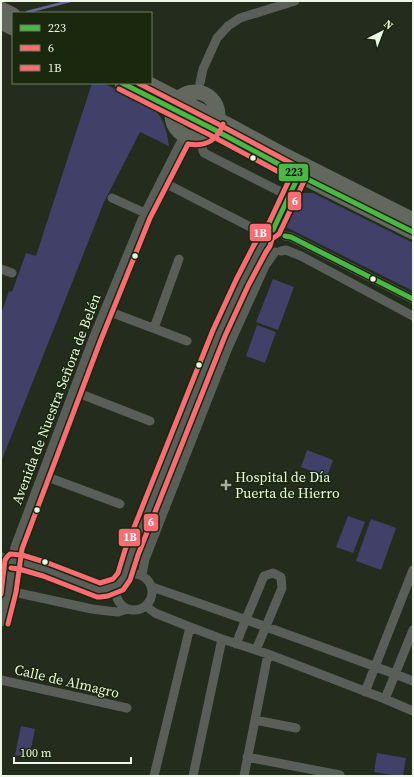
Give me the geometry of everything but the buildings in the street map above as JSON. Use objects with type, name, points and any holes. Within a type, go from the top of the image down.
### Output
[{"type":"main road","points":[[1,9],[12,14]]},
{"type":"main road","points":[[1,22],[12,28]]},
{"type":"main road","points":[[125,84],[175,103],[413,220]]},
{"type":"main road","points":[[148,84],[175,103]]},
{"type":"main road","points":[[196,91],[204,93],[216,104],[218,112],[216,124],[206,136],[191,137],[179,132],[174,127],[171,114],[175,103],[181,95],[196,91]]},
{"type":"main road","points":[[216,124],[299,175],[413,232]]},
{"type":"street","points":[[200,83],[203,69],[217,38],[228,26],[240,18],[295,1]]},
{"type":"street","points":[[191,137],[204,153],[289,195]]},
{"type":"street","name":"Avenida de Nuestra Señora de Belén","points":[[1,622],[9,591],[15,548],[93,339],[145,213],[161,181],[191,137]]},
{"type":"street","points":[[124,577],[131,574],[137,574],[142,575],[147,579],[153,590],[150,602],[146,606],[134,610],[128,609],[119,602],[116,590],[124,577],[131,553],[219,333],[242,283],[299,175],[284,156]]},
{"type":"street","points":[[142,575],[145,559],[227,350],[266,266],[278,251],[284,248],[286,244],[285,236],[280,231],[268,236],[161,181]]},
{"type":"street","points":[[112,198],[145,213]]},
{"type":"street","points":[[268,236],[268,250],[286,250],[301,256],[413,316]]},
{"type":"street","points":[[285,236],[291,236],[413,299]]},
{"type":"street","points":[[154,328],[179,259]]},
{"type":"street","points":[[1,269],[12,273]]},
{"type":"street","points":[[105,310],[187,341]]},
{"type":"street","points":[[73,391],[150,421]]},
{"type":"street","points":[[42,474],[120,504]]},
{"type":"street","points":[[1,557],[12,561],[45,568],[98,590],[118,585]]},
{"type":"street","points":[[365,692],[413,570]]},
{"type":"street","points":[[236,644],[264,576],[274,573],[282,577],[282,588],[256,650]]},
{"type":"street","points":[[152,587],[266,626],[413,681]]},
{"type":"street","points":[[9,591],[92,609],[118,612],[128,609]]},
{"type":"street","points":[[146,606],[155,612],[190,627],[268,654],[385,699],[411,712]]},
{"type":"street","points":[[154,776],[190,627]]},
{"type":"street","points":[[385,699],[413,630]]},
{"type":"street","points":[[193,776],[222,639]]},
{"type":"street","points":[[244,776],[268,654]]},
{"type":"street","name":"Calle de Almagro","points":[[1,680],[127,708]]},
{"type":"street","points":[[255,720],[296,728]]},
{"type":"street","points":[[247,757],[340,775]]},
{"type":"shaded area","points":[[92,84],[105,84],[153,108],[160,116],[166,130],[169,146],[140,132],[104,202],[1,462],[1,314],[9,291],[12,292],[26,253],[36,256]]},
{"type":"shaded area","points":[[302,193],[313,193],[413,243],[413,291],[282,225]]},
{"type":"shaded area","points":[[273,279],[294,287],[278,330],[256,322]]},
{"type":"shaded area","points":[[257,325],[276,332],[265,363],[246,356]]},
{"type":"shaded area","points":[[307,450],[333,460],[327,477],[301,467]]},
{"type":"shaded area","points":[[348,516],[365,522],[353,553],[336,547]]},
{"type":"shaded area","points":[[371,519],[396,528],[381,570],[356,561]]},
{"type":"shaded area","points":[[21,726],[35,729],[29,758],[15,755]]},
{"type":"shaded area","points":[[377,753],[406,758],[403,776],[374,772]]},
{"type":"waterway","points":[[27,12],[70,1]]},
{"type":"transit line","name":"223","points":[[124,84],[299,175],[413,232]]},
{"type":"transit line","name":"6","points":[[11,568],[43,576],[97,597],[108,596],[123,590],[130,580],[138,555],[225,336],[248,286],[270,246],[272,239],[279,234],[306,177],[306,172],[302,169],[140,84]]},
{"type":"transit line","name":"1B","points":[[1,594],[5,560],[10,554],[22,555],[48,563],[100,583],[113,579],[118,573],[125,550],[213,330],[236,280],[261,231],[268,225],[290,178],[210,135],[119,89]]},
{"type":"transit line","name":"6","points":[[8,624],[16,592],[22,549],[100,342],[150,218],[188,144],[200,145],[210,142],[218,135],[223,124]]},
{"type":"transit line","name":"223","points":[[273,230],[299,175]]},
{"type":"transit line","name":"223","points":[[285,236],[291,237],[413,299]]},
{"type":"place","name":"Hospital de Día Puerta de Hierro","points":[[226,485]]}]
